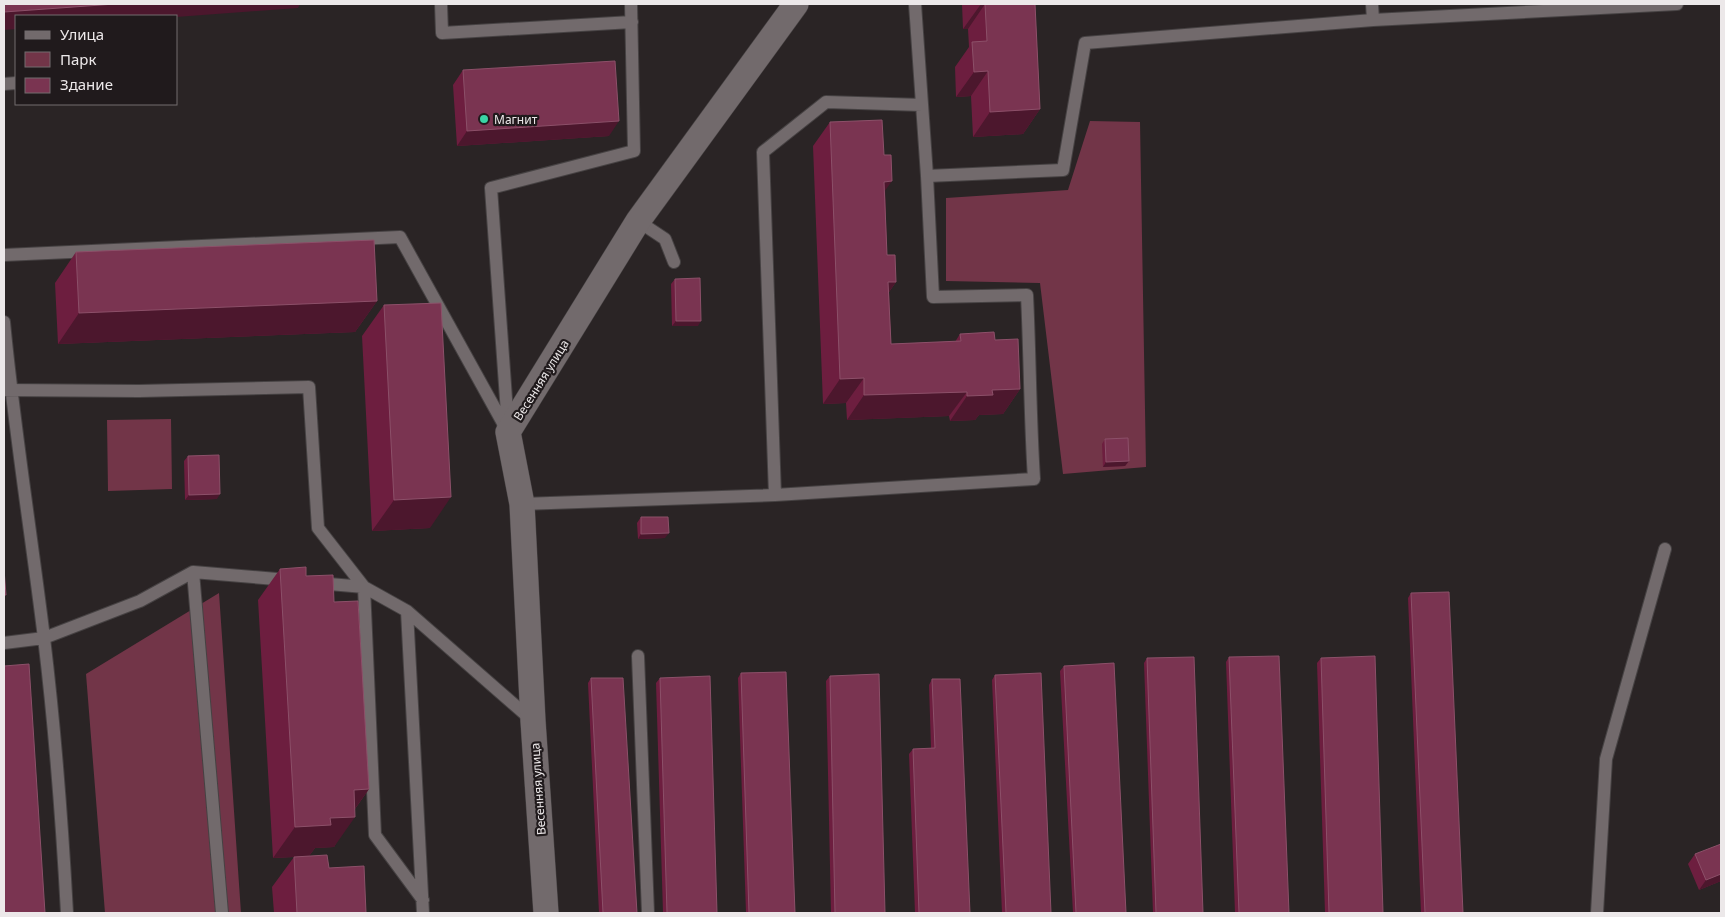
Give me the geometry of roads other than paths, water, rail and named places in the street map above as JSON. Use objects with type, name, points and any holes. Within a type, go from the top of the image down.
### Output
[{"type":"street","name":"Весенняя улица","points":[[546,913],[533,721],[522,504],[508,432],[638,221],[796,4]]},
{"type":"lane","points":[[441,4],[442,34],[632,22]]},
{"type":"lane","points":[[508,432],[491,188],[634,151],[631,4]]},
{"type":"lane","points":[[522,504],[775,494],[1034,480],[1030,426],[1027,295],[933,297],[915,4]]},
{"type":"lane","points":[[1372,4],[1373,20]]},
{"type":"lane","points":[[927,176],[1063,170],[1085,43],[1373,20],[1677,4]]},
{"type":"lane","points":[[775,494],[763,152],[826,102],[922,105]]},
{"type":"lane","points":[[638,221],[665,239],[674,262]]},
{"type":"lane","points":[[4,255],[400,237],[508,432]]},
{"type":"lane","points":[[4,322],[7,390],[44,638],[60,802],[67,913]]},
{"type":"lane","points":[[7,390],[139,391],[309,387],[318,528],[364,587],[407,611],[533,721]]},
{"type":"lane","points":[[1597,913],[1606,759],[1665,549]]},
{"type":"lane","points":[[4,643],[44,638],[140,601],[193,572],[364,587]]},
{"type":"lane","points":[[193,572],[222,913]]},
{"type":"lane","points":[[364,587],[375,835],[423,900]]},
{"type":"lane","points":[[407,611],[424,913]]},
{"type":"lane","points":[[638,656],[648,913]]},
{"type":"place","name":"Магнит","points":[[484,119]]}]
